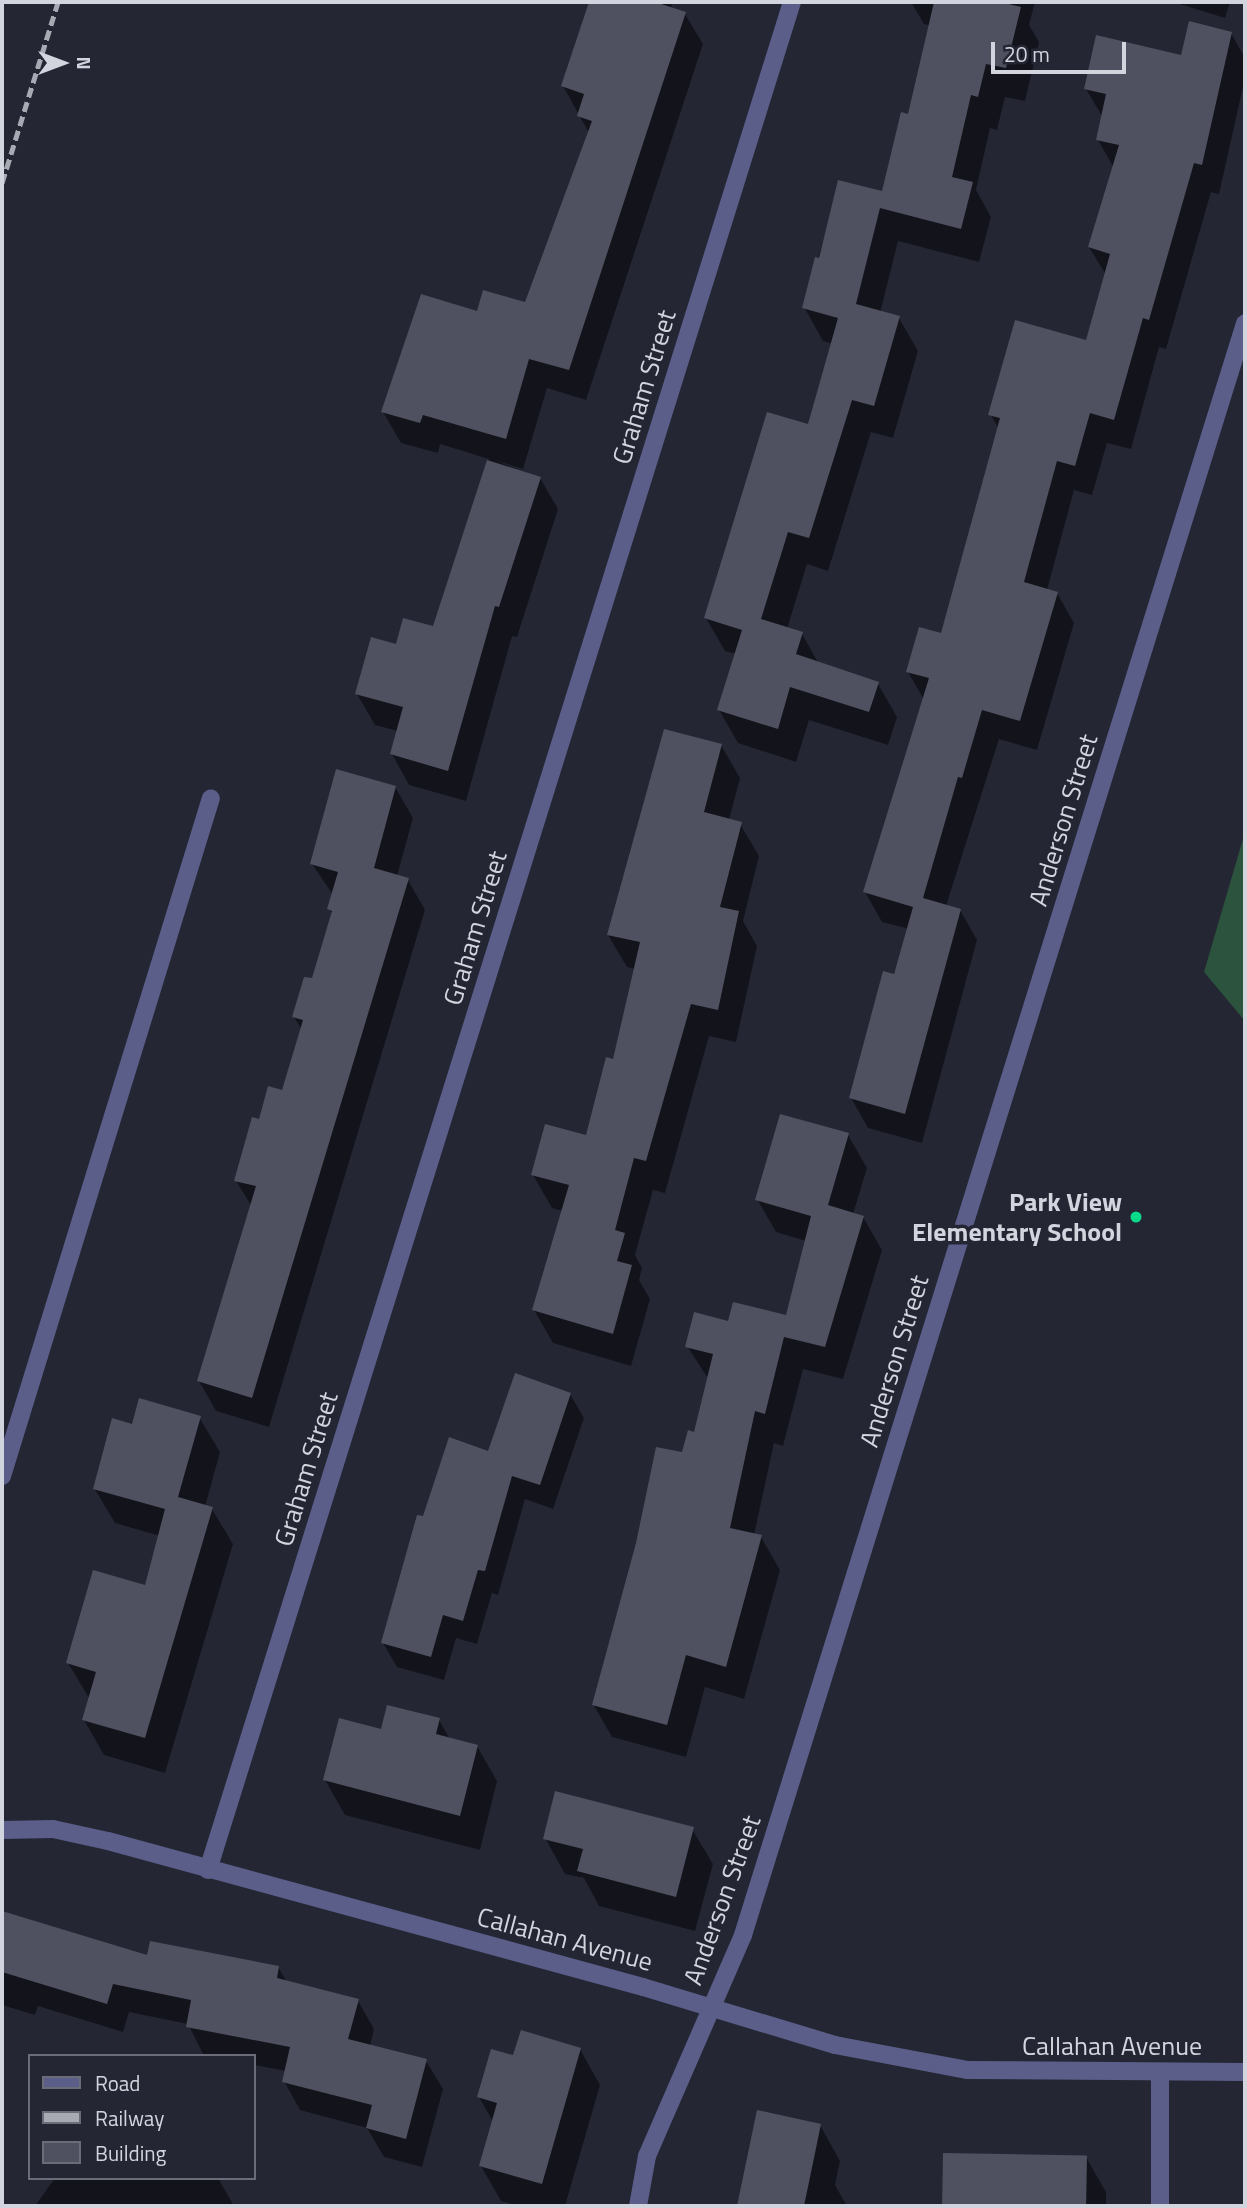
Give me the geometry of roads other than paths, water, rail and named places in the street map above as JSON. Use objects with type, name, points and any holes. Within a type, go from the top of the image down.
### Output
[{"type":"street","name":"Graham Street","points":[[208,1870],[792,2]]},
{"type":"street","name":"Anderson Street","points":[[638,2206],[647,2156],[743,1934],[1245,323]]},
{"type":"street","points":[[2,1476],[211,798]]},
{"type":"street","name":"Callahan Avenue","points":[[2,1830],[53,1829],[835,2045],[967,2070],[1245,2072]]},
{"type":"street","points":[[1160,2073],[1160,2206]]},
{"type":"railway","points":[[2,183],[58,2]]},
{"type":"place","name":"Park View Elementary School","points":[[1136,1217]]}]
